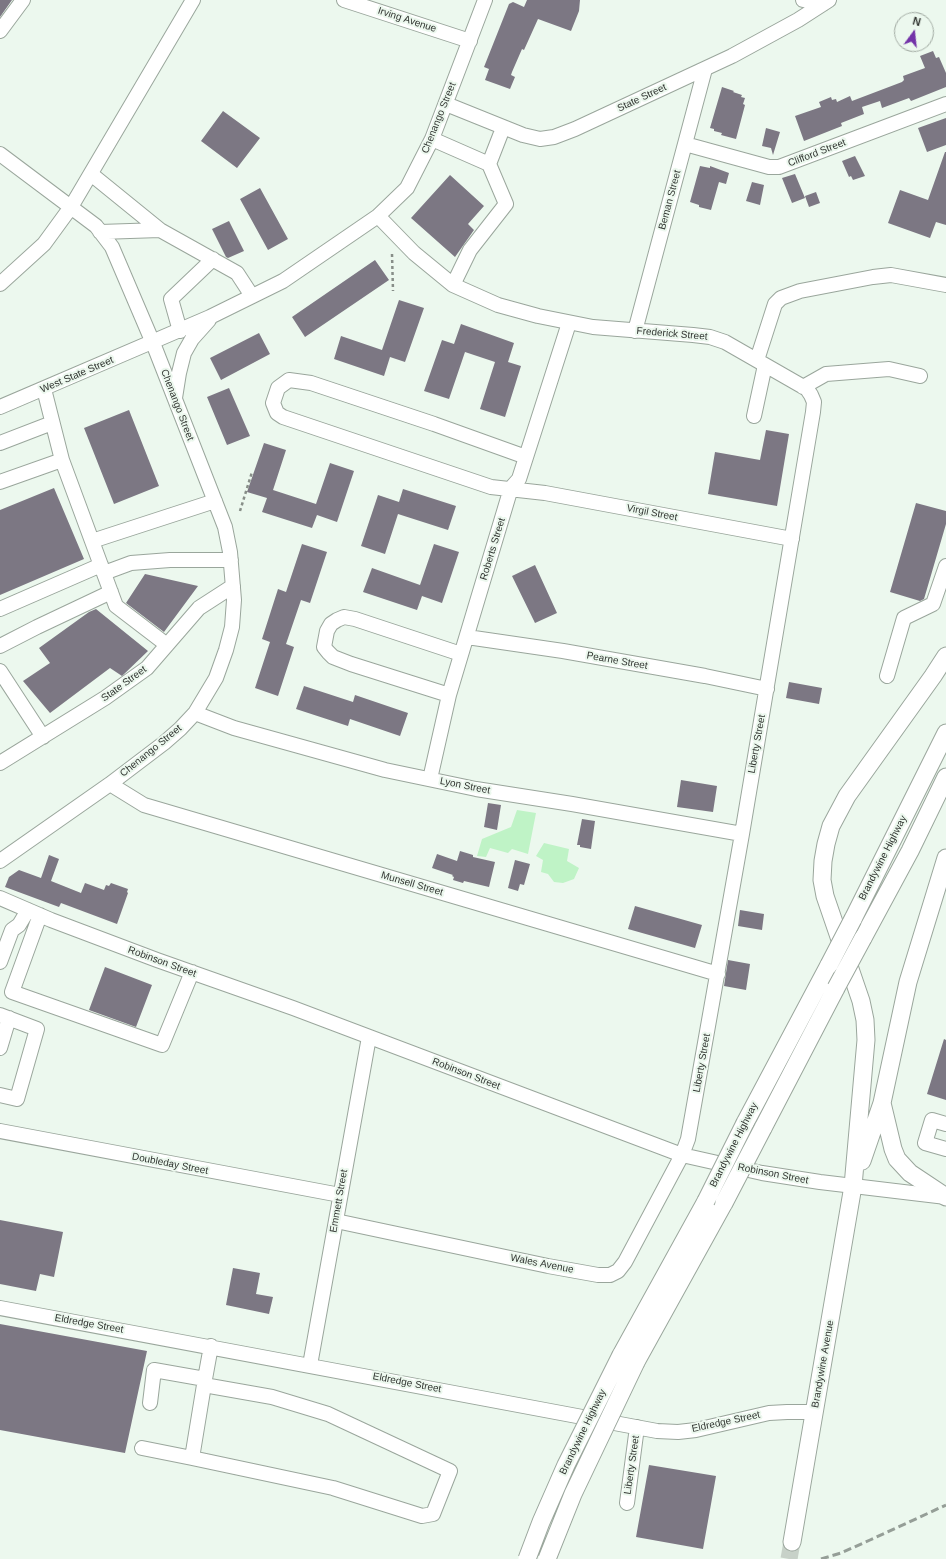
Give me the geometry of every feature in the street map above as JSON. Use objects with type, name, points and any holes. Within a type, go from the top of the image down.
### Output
[{"type":"main road","points":[[853,1186],[865,1065],[865,1020],[861,1001],[825,896],[822,880],[823,861],[831,826],[847,796],[946,656]]},
{"type":"main road","name":"Brandywine Highway","points":[[547,1559],[629,1358],[745,1123],[853,919],[946,733]]},
{"type":"main road","name":"Brandywine Highway","points":[[527,1559],[541,1522],[566,1465],[629,1358],[724,1203],[836,988],[910,851],[946,777]]},
{"type":"main road","points":[[853,1186],[882,1103],[908,982],[946,858]]},
{"type":"main road","points":[[882,1103],[892,1149],[897,1159],[910,1173],[946,1197]]},
{"type":"main road","name":"Brandywine Avenue","points":[[792,1542],[853,1186]]},
{"type":"street","points":[[0,31],[23,0]]},
{"type":"street","points":[[0,284],[44,244],[71,208],[193,0]]},
{"type":"street","name":"Irving Avenue","points":[[344,0],[470,41]]},
{"type":"street","name":"Chenango Street","points":[[0,861],[110,784],[180,729],[195,712],[216,678],[226,650],[232,627],[234,600],[231,560],[225,527],[153,343],[210,318],[283,281],[378,216],[408,188],[432,140],[485,0]]},
{"type":"street","points":[[803,0],[826,2]]},
{"type":"street","name":"State Street","points":[[446,104],[523,135],[540,139],[554,137],[575,129],[705,69],[798,20],[826,2]]},
{"type":"street","name":"Beman Street","points":[[635,331],[705,69]]},
{"type":"street","name":"Clifford Street","points":[[685,144],[769,167],[779,167],[946,104]]},
{"type":"street","points":[[489,164],[503,128]]},
{"type":"street","points":[[432,140],[489,164],[506,204],[470,250],[453,285]]},
{"type":"street","points":[[0,154],[96,226],[112,247],[153,343]]},
{"type":"street","points":[[91,174],[160,230],[237,273],[252,296]]},
{"type":"street","name":"Frederick Street","points":[[378,216],[414,253],[453,285],[498,305],[538,316],[593,327],[710,337],[725,342],[761,362]]},
{"type":"street","points":[[100,232],[160,230]]},
{"type":"street","points":[[180,330],[171,299],[213,259]]},
{"type":"street","points":[[754,416],[761,362],[775,304],[781,298],[800,291],[872,277],[891,276],[946,284]]},
{"type":"street","points":[[175,400],[184,353],[192,339],[210,318]]},
{"type":"street","name":"Roberts Street","points":[[430,779],[449,695],[511,488],[519,478],[569,323]]},
{"type":"street","name":"West State Street","points":[[0,407],[153,343]]},
{"type":"street","name":"Liberty Street","points":[[682,1155],[688,1139],[718,974],[814,402],[807,389],[761,362]]},
{"type":"street","points":[[803,387],[826,374],[889,369],[920,376]]},
{"type":"street","name":"Virgil Street","points":[[526,457],[434,424],[311,384],[289,380],[278,388],[273,403],[277,413],[283,417],[491,487],[544,492],[792,539]]},
{"type":"street","points":[[44,389],[62,460],[116,606],[167,645]]},
{"type":"street","points":[[0,443],[52,423]]},
{"type":"street","points":[[0,482],[62,460]]},
{"type":"street","points":[[92,541],[215,501]]},
{"type":"street","points":[[0,609],[102,569],[131,563],[170,560],[231,560]]},
{"type":"street","points":[[886,676],[904,618],[933,604],[946,566]]},
{"type":"street","name":"State Street","points":[[0,763],[43,738],[105,698],[147,668],[199,608],[233,586]]},
{"type":"street","points":[[0,646],[111,592]]},
{"type":"street","points":[[449,695],[333,657],[324,647],[327,630],[331,624],[344,617],[462,654]]},
{"type":"street","name":"Pearne Street","points":[[467,637],[563,651],[705,676],[767,689]]},
{"type":"street","points":[[0,671],[43,738]]},
{"type":"street","name":"Lyon Street","points":[[195,712],[234,728],[385,770],[476,789],[572,804],[742,834]]},
{"type":"street","name":"Munsell Street","points":[[110,784],[144,805],[718,974]]},
{"type":"street","name":"Robinson Street","points":[[0,898],[34,913],[682,1155],[762,1173],[820,1182],[946,1197]]},
{"type":"street","points":[[0,962],[6,927],[19,925],[34,913]]},
{"type":"street","points":[[34,913],[12,992],[162,1046],[192,972]]},
{"type":"street","points":[[0,1048],[4,1016],[37,1029],[17,1099],[0,1095]]},
{"type":"street","name":"Emmett Street","points":[[310,1365],[369,1037]]},
{"type":"street","points":[[946,1124],[932,1120],[925,1143],[946,1149]]},
{"type":"street","name":"Doubleday Street","points":[[0,1131],[340,1195]]},
{"type":"street","name":"Wales Avenue","points":[[336,1221],[548,1266],[598,1275],[610,1275],[618,1271],[625,1262],[682,1155]]},
{"type":"street","name":"Eldredge Street","points":[[0,1308],[211,1346],[656,1431],[678,1432],[696,1430],[769,1413],[815,1412]]},
{"type":"street","points":[[192,1458],[211,1346]]},
{"type":"street","points":[[142,1448],[333,1488],[422,1516],[433,1514],[450,1471],[328,1414],[272,1397],[154,1370],[150,1403]]},
{"type":"street","name":"Liberty Street","points":[[627,1503],[637,1427]]},
{"type":"path","points":[[392,254],[393,291]]},
{"type":"path","points":[[240,511],[252,472]]},
{"type":"green space","points":[[517,810],[536,813],[528,854],[512,849],[508,853],[490,848],[486,857],[477,856],[482,839],[511,827]]},
{"type":"green space","points":[[544,843],[569,849],[567,861],[579,868],[574,879],[563,883],[554,882],[548,874],[541,872],[543,860],[536,856]]},
{"type":"building","points":[[0,0],[12,0],[0,17]]},
{"type":"building","points":[[527,0],[580,0],[579,11],[571,31],[538,19],[512,72],[511,75],[515,77],[510,89],[485,80],[489,69],[484,67],[509,4],[513,2],[524,7]]},
{"type":"building","points":[[933,52],[936,58],[939,57],[946,73],[946,87],[911,101],[909,98],[882,108],[880,101],[862,107],[864,114],[841,123],[842,126],[804,141],[795,116],[821,107],[819,102],[831,97],[832,100],[836,99],[837,102],[850,96],[852,101],[902,82],[904,80],[903,76],[925,68],[920,56]]},
{"type":"building","points":[[722,87],[734,91],[733,92],[742,95],[741,97],[745,98],[743,104],[745,105],[736,139],[721,135],[722,133],[714,131],[714,129],[710,128]]},
{"type":"building","points":[[223,111],[260,138],[237,168],[201,141]]},
{"type":"building","points":[[946,118],[946,145],[927,152],[918,128]]},
{"type":"building","points":[[766,128],[780,132],[773,155],[771,148],[762,146]]},
{"type":"building","points":[[945,152],[946,225],[936,222],[930,238],[888,223],[900,190],[928,200]]},
{"type":"building","points":[[855,156],[865,176],[853,180],[851,176],[849,177],[842,161]]},
{"type":"building","points":[[700,166],[710,168],[710,166],[729,173],[726,184],[719,182],[711,210],[699,207],[699,205],[690,202]]},
{"type":"building","points":[[795,174],[805,198],[792,203],[782,178]]},
{"type":"building","points":[[450,175],[484,206],[468,224],[474,230],[455,257],[411,218]]},
{"type":"building","points":[[752,182],[764,185],[760,205],[746,201]]},
{"type":"building","points":[[260,188],[288,239],[268,250],[240,199]]},
{"type":"building","points":[[816,192],[820,203],[809,207],[805,196]]},
{"type":"building","points":[[229,221],[244,251],[228,258],[226,257],[212,229]]},
{"type":"building","points":[[375,260],[389,280],[305,337],[292,317]]},
{"type":"building","points":[[399,300],[424,308],[405,362],[390,357],[384,376],[334,359],[341,336],[382,350]]},
{"type":"building","points":[[461,324],[514,343],[508,362],[521,366],[505,417],[480,409],[495,362],[465,352],[449,399],[424,391],[442,340],[454,344]]},
{"type":"building","points":[[259,333],[270,354],[221,380],[210,358]]},
{"type":"building","points":[[229,388],[250,436],[227,445],[207,397]]},
{"type":"building","points":[[129,410],[159,486],[114,504],[84,428]]},
{"type":"building","points":[[766,430],[789,434],[777,506],[708,494],[715,452],[760,460]]},
{"type":"building","points":[[264,443],[286,450],[273,490],[316,504],[330,463],[354,471],[337,522],[317,515],[312,528],[262,512],[267,498],[247,492]]},
{"type":"building","points":[[54,488],[84,559],[0,595],[0,510]]},
{"type":"building","points":[[403,489],[456,506],[448,530],[398,514],[385,554],[361,546],[378,495],[399,502]]},
{"type":"building","points":[[916,503],[946,511],[946,524],[924,599],[920,601],[890,592]]},
{"type":"building","points":[[302,544],[327,552],[310,603],[301,600],[286,644],[294,647],[278,696],[255,688],[270,642],[262,639],[278,589],[286,592]]},
{"type":"building","points":[[434,544],[459,552],[442,603],[422,596],[417,610],[363,592],[372,568],[420,585]]},
{"type":"building","points":[[535,565],[557,613],[535,623],[512,576]]},
{"type":"building","points":[[145,574],[198,586],[164,632],[126,603]]},
{"type":"building","points":[[96,609],[148,651],[122,676],[110,668],[50,713],[23,681],[50,663],[39,648],[89,612]]},
{"type":"building","points":[[789,682],[822,688],[819,704],[786,698]]},
{"type":"building","points":[[304,686],[353,702],[355,695],[408,713],[400,736],[350,719],[348,726],[296,709]]},
{"type":"building","points":[[681,780],[717,786],[713,812],[677,807]]},
{"type":"building","points":[[488,803],[501,805],[497,830],[484,827]]},
{"type":"building","points":[[582,819],[595,821],[591,849],[577,845]]},
{"type":"building","points":[[460,851],[473,855],[473,857],[495,862],[489,887],[453,880],[453,875],[432,868],[437,854],[457,861]]},
{"type":"building","points":[[49,855],[59,859],[51,881],[81,893],[85,883],[104,890],[106,885],[109,886],[111,883],[128,889],[117,924],[61,903],[59,907],[5,887],[9,877],[19,870],[41,878]]},
{"type":"building","points":[[515,860],[530,864],[524,885],[520,884],[518,891],[508,888]]},
{"type":"building","points":[[635,906],[702,925],[695,948],[628,929]]},
{"type":"building","points":[[740,910],[764,914],[762,930],[738,926]]},
{"type":"building","points":[[728,960],[750,964],[746,990],[724,986]]},
{"type":"building","points":[[105,967],[152,985],[136,1027],[89,1010]]},
{"type":"building","points":[[944,1039],[946,1040],[946,1100],[927,1094]]},
{"type":"building","points":[[0,1220],[63,1232],[54,1277],[40,1274],[36,1291],[0,1284]]},
{"type":"building","points":[[233,1268],[260,1273],[256,1294],[273,1297],[269,1314],[226,1305]]},
{"type":"building","points":[[0,1324],[147,1351],[125,1453],[0,1430]]},
{"type":"building","points":[[649,1465],[716,1476],[703,1549],[636,1537]]},
{"type":"tunnel","points":[[789,1559],[792,1542]]},
{"type":"railway","points":[[821,1559],[841,1553],[946,1505]]}]
